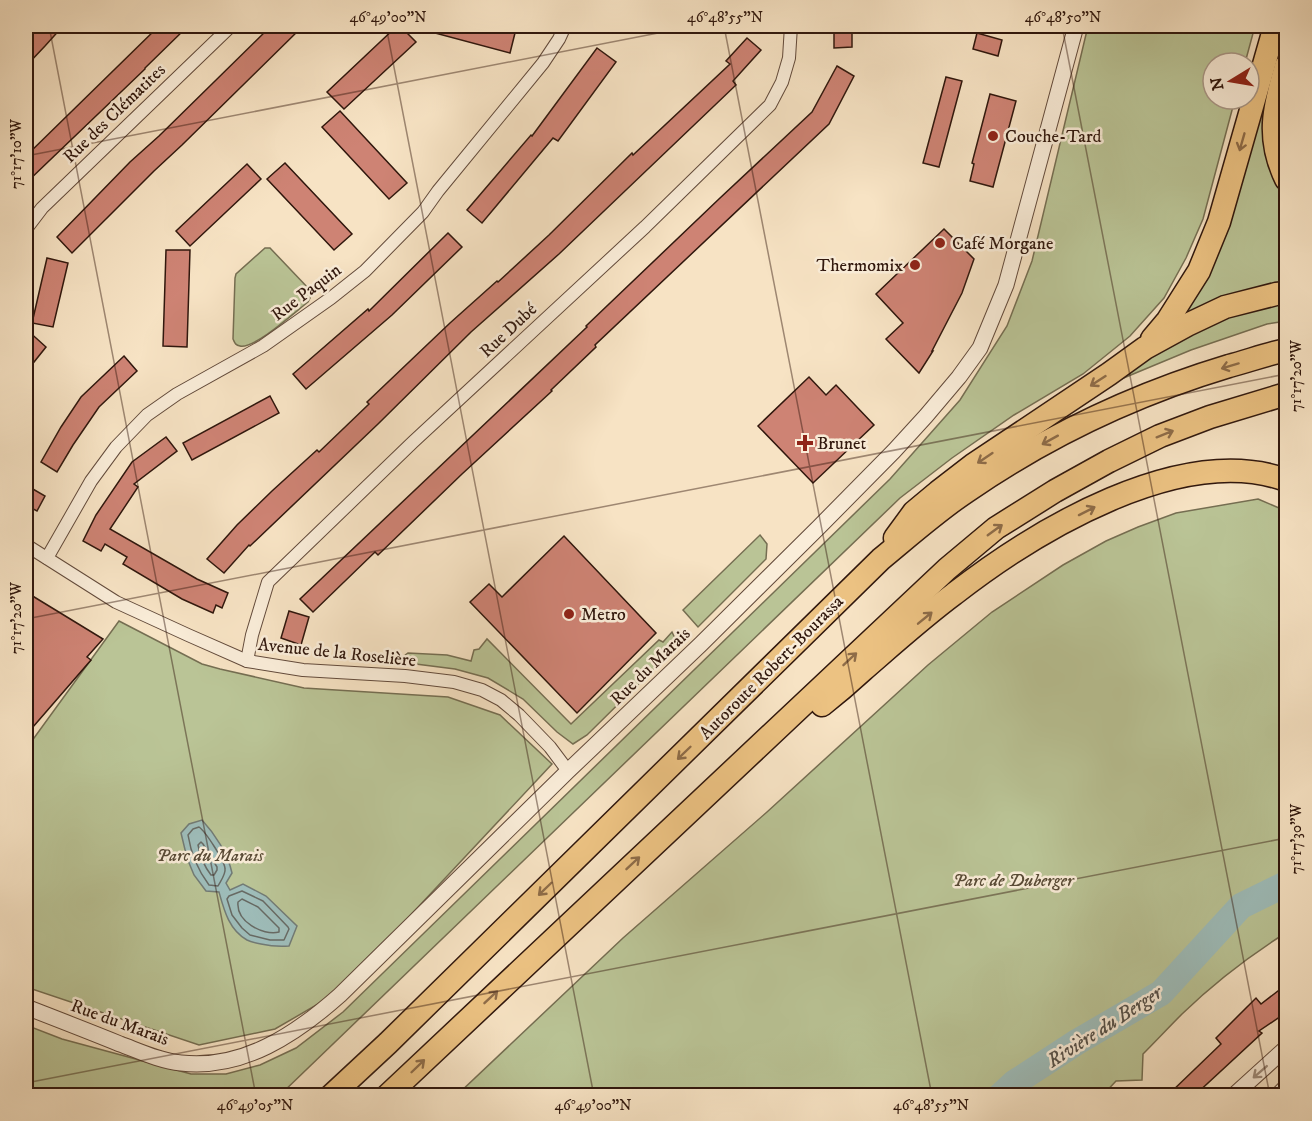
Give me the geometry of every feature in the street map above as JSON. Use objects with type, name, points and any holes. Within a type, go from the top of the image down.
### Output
[{"type":"highway","points":[[1144,348],[1168,320],[1199,271],[1215,232],[1275,26]]},
{"type":"highway","points":[[1287,66],[1277,99],[1274,124],[1275,147],[1287,179]]},
{"type":"highway","points":[[881,559],[914,512],[938,492],[973,465],[1110,374],[1144,348],[1225,308],[1287,293]]},
{"type":"highway","name":"Autoroute Robert-Bourassa","points":[[332,1095],[388,1043],[881,559],[966,491],[1077,425],[1192,378],[1287,350]]},
{"type":"highway","points":[[387,1095],[946,569],[996,528],[1055,491],[1160,436],[1210,417],[1287,394]]},
{"type":"highway","points":[[731,771],[829,699],[954,594],[995,564],[1044,533],[1096,506],[1167,479],[1198,473],[1240,471],[1271,475],[1287,480]]},
{"type":"street","name":"Rue des Clématites","points":[[26,229],[42,208],[231,26]]},
{"type":"street","name":"Rue Paquin","points":[[47,558],[92,481],[116,447],[147,415],[177,394],[263,346],[331,298],[364,271],[423,212],[543,63],[565,26]]},
{"type":"street","name":"Rue Dubé","points":[[247,661],[268,582],[413,442],[645,227],[770,105],[782,82],[789,58],[791,26]]},
{"type":"street","name":"Rue du Marais","points":[[26,1007],[154,1057],[180,1063],[206,1064],[234,1060],[266,1048],[319,1013],[340,995],[701,644],[894,451],[959,377],[980,348],[1006,285],[1076,26]]},
{"type":"street","name":"Avenue de la Roselière","points":[[26,545],[116,602],[247,661],[303,670],[415,677],[454,682],[482,690],[501,700],[519,715],[550,747],[568,771]]},
{"type":"street","points":[[1233,1095],[1287,1048]]},
{"type":"street","points":[[1277,1095],[1287,1087]]},
{"type":"green space","points":[[1088,26],[1255,26],[1248,51],[1201,51],[1201,111],[1232,111],[1203,219],[1186,258],[1164,298],[1130,336],[1083,374],[1014,415],[900,498],[280,1095],[26,1095],[26,1025],[62,1039],[191,1074],[226,1074],[260,1065],[296,1048],[343,1012],[890,479],[960,400],[1007,326],[1032,261]]},
{"type":"green space","points":[[1281,26],[1286,26],[1268,107],[1272,164],[1286,196],[1286,288],[1189,318],[1184,313],[1252,111],[1261,111],[1261,85]]},
{"type":"green space","points":[[265,248],[270,248],[310,290],[310,298],[265,336],[247,345],[238,346],[233,339],[236,274]]},
{"type":"green space","points":[[1286,297],[1286,321],[1267,324],[1191,350],[1114,382],[1153,342]]},
{"type":"green space","name":"Parc de Duberger","points":[[1258,499],[1286,511],[1286,935],[1284,934],[1244,962],[1182,1014],[1143,1054],[1142,1080],[1116,1081],[1102,1096],[457,1095],[623,938],[767,812],[928,665],[992,612],[1063,565],[1106,541],[1138,527],[1176,513]]},
{"type":"green space","points":[[760,535],[767,544],[766,559],[698,627],[683,610]]},
{"type":"green space","name":"Parc du Marais","points":[[119,621],[202,664],[220,669],[304,688],[448,697],[500,715],[552,764],[406,920],[325,1000],[275,1029],[199,1045],[26,987],[26,749]]},
{"type":"green space","points":[[672,632],[678,645],[587,735],[573,744],[523,699],[488,678],[455,669],[408,663],[404,656],[408,653],[447,655],[471,661],[474,650],[479,649],[487,639],[571,724],[659,640],[663,642]]},
{"type":"water","points":[[202,820],[216,838],[227,859],[232,873],[226,883],[230,890],[243,884],[266,896],[297,926],[289,946],[257,943],[241,936],[228,919],[219,892],[206,891],[194,875],[181,833],[189,824]]},
{"type":"building","points":[[37,26],[63,26],[26,66],[26,36]]},
{"type":"building","points":[[159,26],[188,26],[26,183],[26,156]]},
{"type":"building","points":[[271,26],[303,26],[72,253],[57,237],[130,162]]},
{"type":"building","points":[[397,26],[400,26],[416,42],[344,109],[327,92]]},
{"type":"building","points":[[421,26],[502,26],[516,29],[510,53],[420,29]]},
{"type":"building","points":[[834,26],[852,26],[852,47],[834,48]]},
{"type":"building","points":[[977,33],[1002,40],[998,56],[973,49]]},
{"type":"building","points":[[747,38],[761,50],[733,81],[736,85],[559,254],[471,332],[378,424],[249,545],[224,573],[207,559],[237,525],[272,491],[317,450],[319,452],[369,404],[367,402],[450,323],[549,235],[632,153],[633,155],[730,64],[726,61]]},
{"type":"building","points":[[597,48],[616,62],[558,141],[553,138],[482,223],[467,210],[532,136]]},
{"type":"building","points":[[837,66],[854,76],[829,124],[595,345],[596,347],[552,391],[378,555],[375,552],[313,612],[300,599],[812,112]]},
{"type":"building","points":[[946,77],[962,81],[939,167],[923,163]]},
{"type":"building","points":[[990,94],[1016,101],[993,187],[970,181],[974,164],[972,163]]},
{"type":"building","points":[[340,111],[407,183],[389,199],[322,127]]},
{"type":"building","points":[[285,163],[352,234],[334,250],[267,179]]},
{"type":"building","points":[[247,164],[261,179],[190,246],[176,231]]},
{"type":"building","points":[[944,229],[974,259],[962,293],[933,351],[919,373],[886,339],[903,323],[876,294]]},
{"type":"building","points":[[448,233],[462,247],[392,315],[306,389],[293,374],[368,309],[369,311]]},
{"type":"building","points":[[166,250],[190,250],[187,347],[163,346]]},
{"type":"building","points":[[47,258],[68,263],[53,327],[32,323]]},
{"type":"building","points":[[26,329],[46,347],[26,372]]},
{"type":"building","points":[[124,356],[137,371],[99,407],[57,472],[41,462],[81,397]]},
{"type":"building","points":[[809,377],[826,395],[836,385],[874,425],[813,483],[758,426]]},
{"type":"building","points":[[270,396],[279,413],[192,460],[183,443]]},
{"type":"building","points":[[166,437],[177,451],[134,484],[138,487],[110,529],[197,579],[228,593],[222,608],[216,605],[213,613],[182,599],[123,564],[127,557],[105,544],[101,551],[83,541],[96,515],[132,462]]},
{"type":"building","points":[[26,485],[45,496],[37,511],[26,505]]},
{"type":"building","points":[[564,536],[656,633],[577,713],[470,602],[489,584],[502,597]]},
{"type":"building","points":[[26,592],[103,639],[87,657],[91,660],[26,735]]},
{"type":"building","points":[[289,611],[309,617],[301,645],[281,638]]},
{"type":"building","points":[[1287,984],[1287,1012],[1259,1031],[1262,1033],[1195,1095],[1168,1095],[1221,1044],[1216,1038],[1256,998],[1261,1004]]},
{"type":"waterway","name":"Rivière du Berger","points":[[1000,1096],[1014,1083],[1077,1042],[1161,993],[1241,906],[1286,884]]},
{"type":"place","name":"Couche-Tard","points":[[993,136]]},
{"type":"place","name":"Café Morgane","points":[[940,243]]},
{"type":"place","name":"Thermomix","points":[[915,265]]},
{"type":"place","name":"Brunet","points":[[805,443]]},
{"type":"place","name":"Metro","points":[[569,614]]}]
